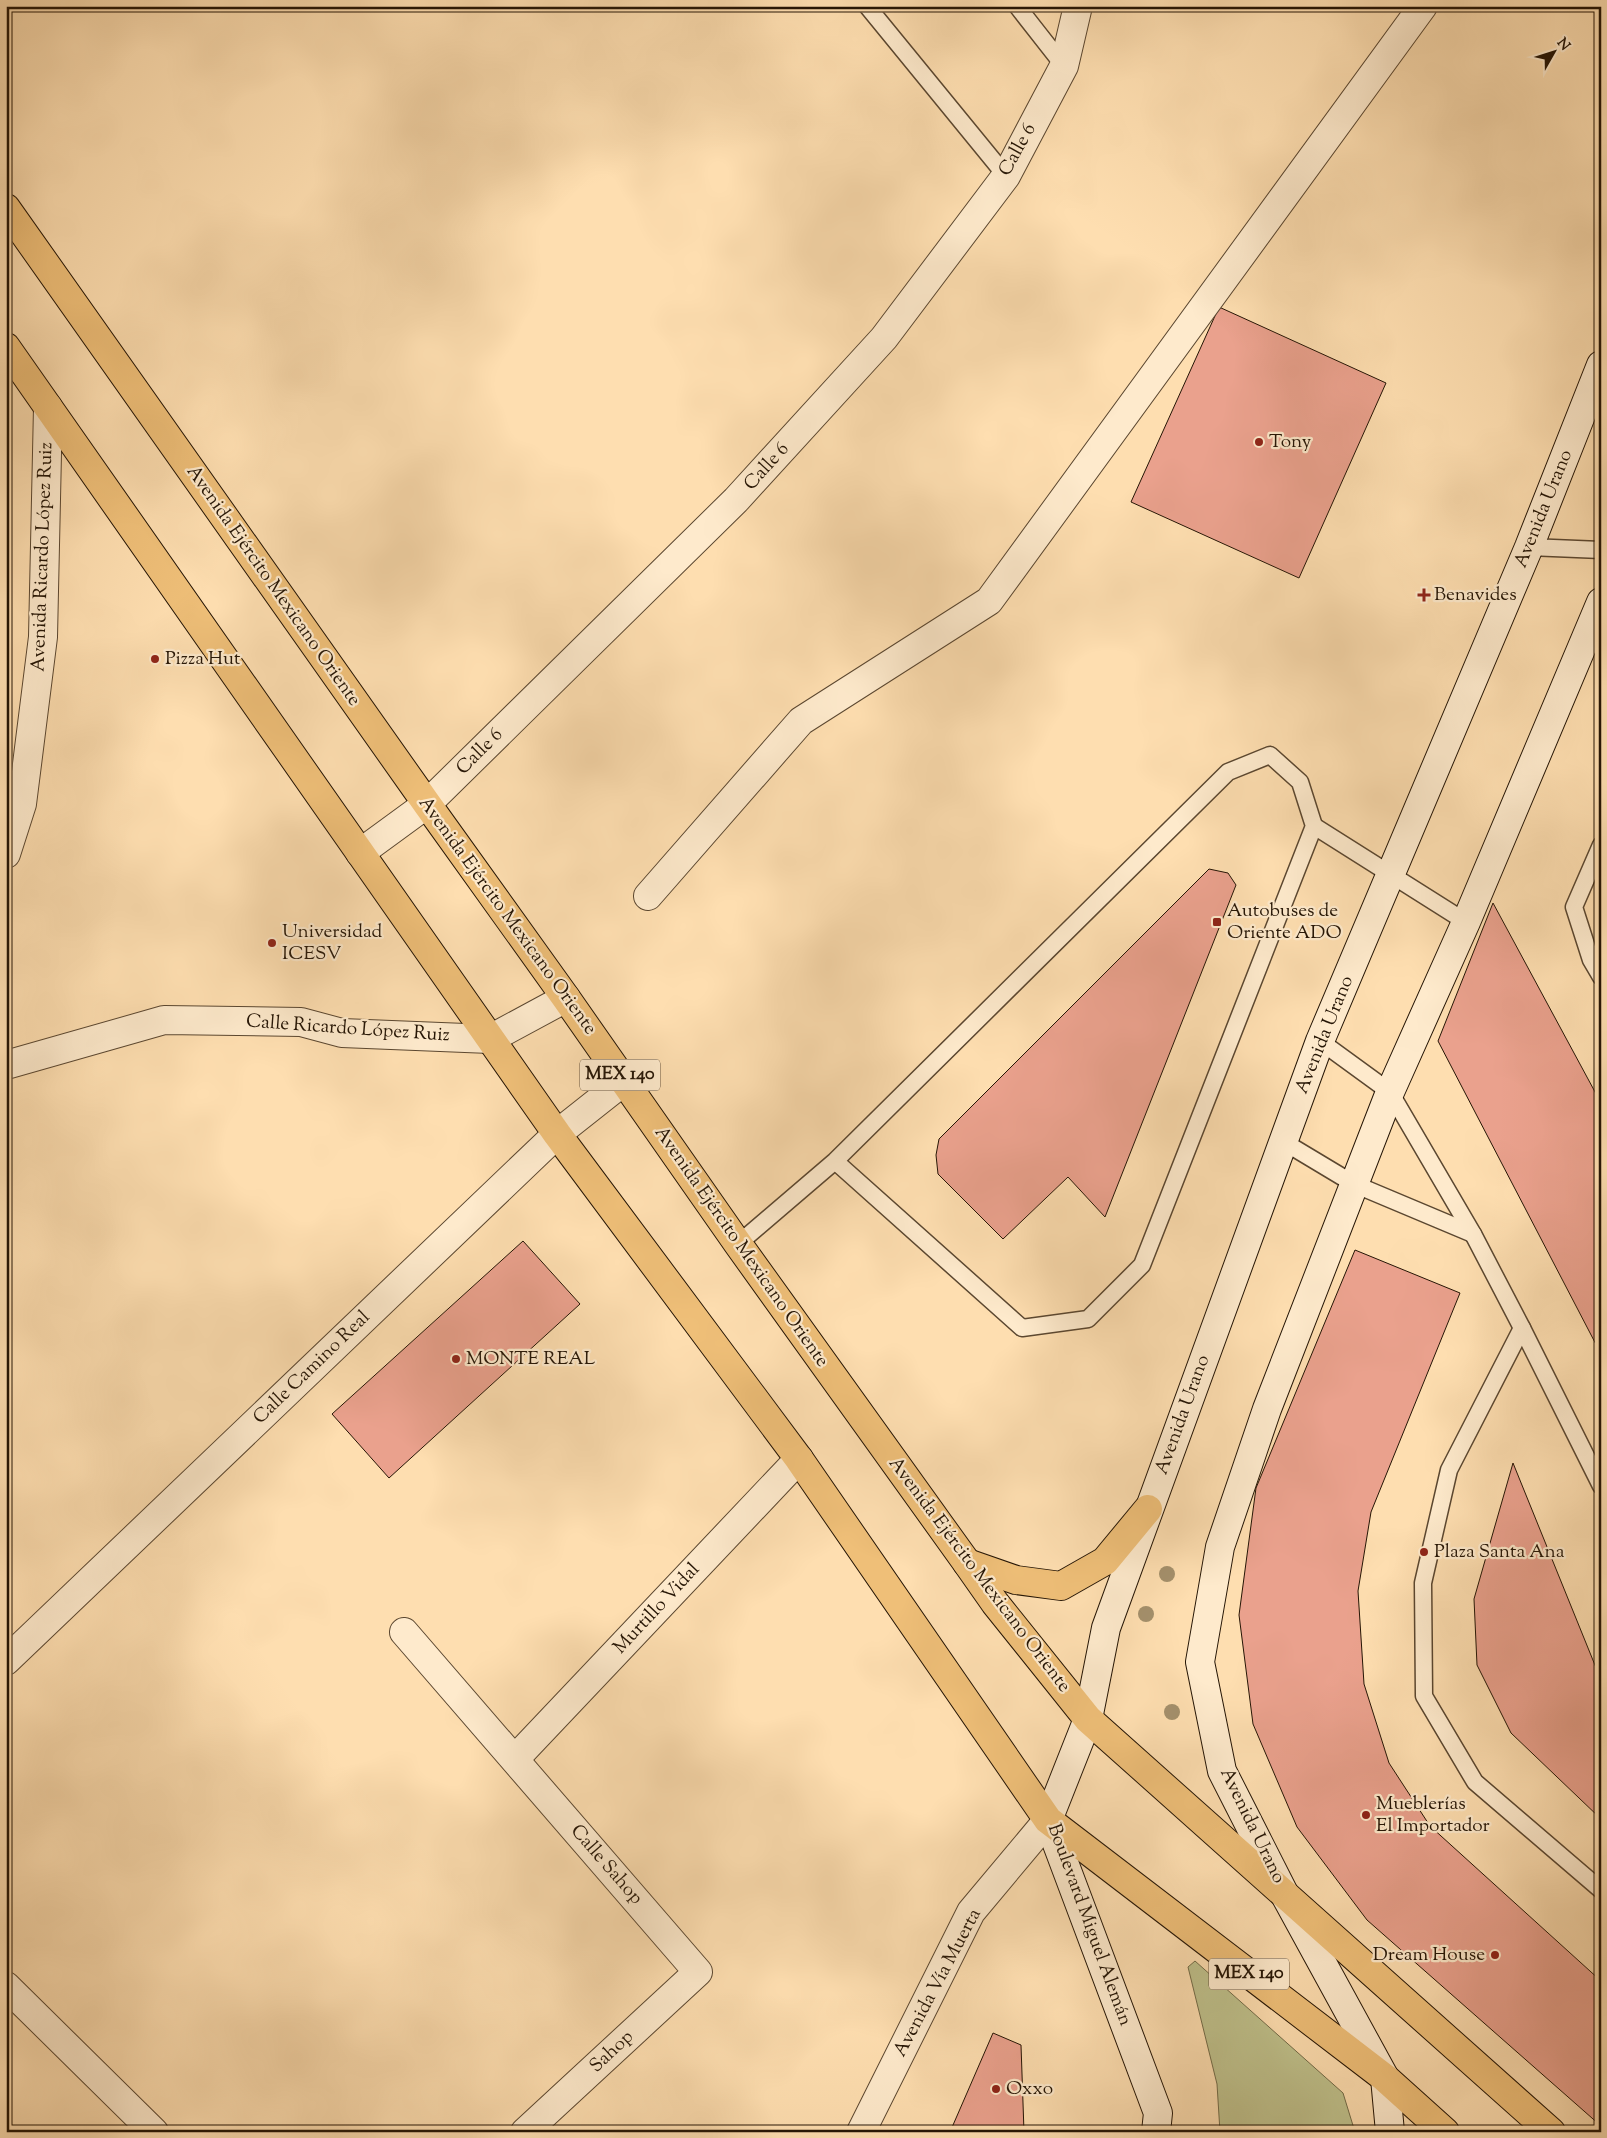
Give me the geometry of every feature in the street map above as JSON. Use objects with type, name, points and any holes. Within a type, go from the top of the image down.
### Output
[{"type":"main road","name":"Avenida Ejército Mexicano Oriente","points":[[6,208],[738,1244],[995,1603],[1088,1719],[1286,1897]]},
{"type":"main road","name":"MEX 140","points":[[6,347],[557,1134],[799,1459],[1048,1820],[1385,2078],[1446,2132]]},
{"type":"main road","points":[[967,1563],[1016,1580],[1061,1586],[1105,1561],[1148,1509]]},
{"type":"main road","name":"MEX 140","points":[[1286,1897],[1550,2132]]},
{"type":"street","name":"Calle 6","points":[[360,853],[427,804],[736,500],[884,338],[1006,176],[1064,66],[1078,6]]},
{"type":"street","points":[[648,896],[801,721],[989,600],[1423,6]]},
{"type":"street","name":"Avenida Urano","points":[[1088,1719],[1106,1628],[1320,1041],[1529,547],[1601,365]]},
{"type":"street","name":"Avenida Ricardo López Ruiz","points":[[6,854],[22,804],[43,637],[48,407]]},
{"type":"street","name":"Avenida Urano","points":[[1286,1897],[1222,1771],[1200,1662],[1220,1547],[1267,1409],[1390,1092],[1466,922],[1601,602]]},
{"type":"street","points":[[490,1039],[566,998]]},
{"type":"street","name":"Calle Ricardo López Ruiz","points":[[6,1065],[164,1020],[302,1022],[342,1033],[490,1039]]},
{"type":"street","name":"Calle Camino Real","points":[[6,1661],[557,1134],[624,1081]]},
{"type":"street","name":"Murtillo Vidal","points":[[514,1759],[799,1459]]},
{"type":"street","name":"Calle Sahop","points":[[404,1632],[698,1972]]},
{"type":"street","name":"Boulevard Miguel Alemán","points":[[1088,1719],[1048,1820],[1158,2113],[1156,2132]]},
{"type":"street","name":"Avenida Vía Muerta","points":[[861,2132],[972,1912],[1048,1820]]},
{"type":"street","points":[[1286,1897],[1385,2078],[1390,2132]]},
{"type":"street","name":"Sahop","points":[[525,2132],[698,1972]]},
{"type":"street","points":[[6,1986],[154,2132]]},
{"type":"lane","points":[[867,6],[1006,176]]},
{"type":"lane","points":[[1017,6],[1064,66]]},
{"type":"lane","points":[[1529,547],[1601,550]]},
{"type":"lane","points":[[738,1244],[835,1161],[1228,772],[1270,755],[1300,782],[1314,826],[1142,1266],[1088,1318],[1022,1328],[835,1161]]},
{"type":"lane","points":[[1314,826],[1466,922]]},
{"type":"lane","points":[[1601,845],[1574,907],[1591,960],[1601,977]]},
{"type":"lane","points":[[1320,1041],[1390,1092],[1473,1234],[1601,1486]]},
{"type":"lane","points":[[1284,1142],[1354,1184],[1473,1234]]},
{"type":"lane","points":[[1522,1328],[1449,1470],[1424,1583],[1424,1696],[1475,1782],[1601,1890]]},
{"type":"green space","points":[[1195,1961],[1343,2093],[1355,2132],[1220,2132],[1217,2084],[1188,1967]]},
{"type":"building","name":"Tony","points":[[1219,307],[1386,383],[1299,578],[1131,502]]},
{"type":"building","points":[[1209,869],[1228,873],[1236,885],[1105,1217],[1068,1177],[1003,1239],[938,1174],[936,1155],[939,1139]]},
{"type":"building","points":[[1493,903],[1601,1103],[1601,1354],[1438,1041]]},
{"type":"building","name":"MONTE REAL","points":[[523,1241],[580,1304],[389,1478],[332,1414]]},
{"type":"building","points":[[1355,1250],[1460,1293],[1371,1512],[1358,1591],[1364,1684],[1389,1763],[1430,1826],[1601,1981],[1601,2126],[1367,1920],[1297,1827],[1253,1724],[1239,1615],[1256,1488]]},
{"type":"building","points":[[1513,1463],[1601,1680],[1601,1819],[1511,1733],[1477,1665],[1474,1599]]},
{"type":"building","name":"Oxxo","points":[[993,2033],[1021,2045],[1024,2132],[950,2132]]},
{"type":"place","name":"Tony","points":[[1259,442]]},
{"type":"place","name":"Benavides","points":[[1424,595]]},
{"type":"place","name":"Pizza Hut","points":[[155,659]]},
{"type":"place","name":"Autobuses de Oriente ADO","points":[[1217,922]]},
{"type":"place","name":"Universidad ICESV","points":[[272,943]]},
{"type":"place","name":"MONTE REAL","points":[[456,1359]]},
{"type":"place","name":"Plaza Santa Ana","points":[[1424,1552]]},
{"type":"place","name":"Mueblerías El Importador","points":[[1366,1815]]},
{"type":"place","name":"Dream House","points":[[1495,1955]]},
{"type":"place","name":"Oxxo","points":[[996,2089]]}]
